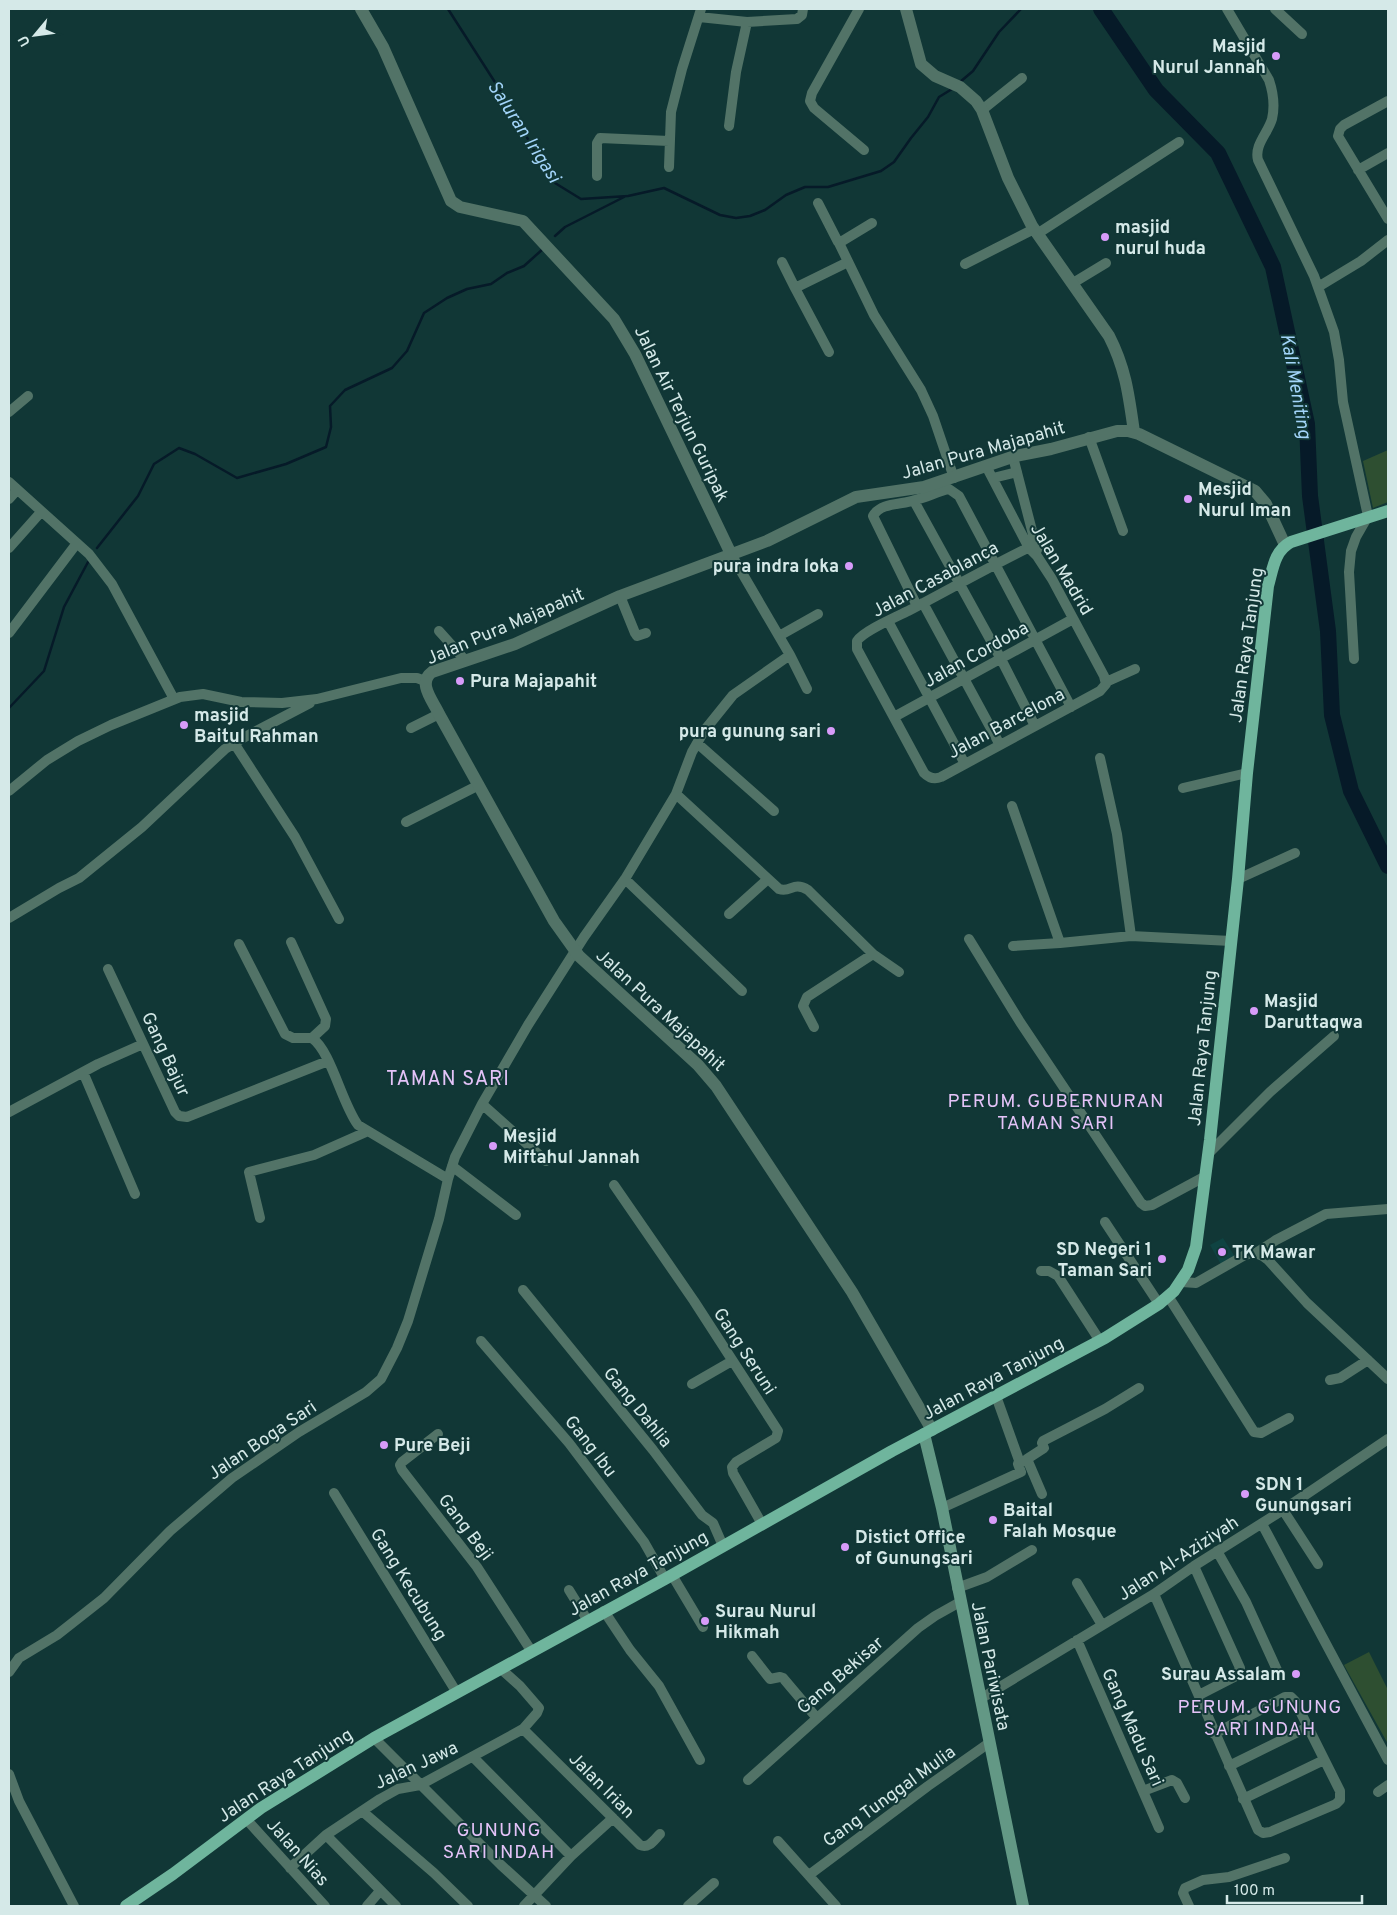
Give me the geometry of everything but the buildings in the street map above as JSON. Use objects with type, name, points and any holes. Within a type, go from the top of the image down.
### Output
[{"type":"main road","points":[[1285,545],[1336,526],[1388,511]]},
{"type":"main road","name":"Jalan Raya Tanjung","points":[[126,1906],[284,1793],[374,1738],[928,1432],[1100,1341],[1163,1300],[1182,1282],[1196,1247],[1208,1154],[1268,586],[1275,559],[1285,545]]},
{"type":"main road","name":"Jalan Pariwisata","points":[[928,1432],[957,1588],[1023,1906]]},
{"type":"street","points":[[669,167],[669,141],[673,103],[700,13],[747,22],[797,19],[802,15],[803,9]]},
{"type":"street","points":[[859,9],[810,99],[814,108],[864,150]]},
{"type":"street","points":[[906,9],[912,25],[920,61],[935,76],[960,88],[976,101],[982,110],[1008,178],[1035,231],[1104,326],[1118,355],[1129,390],[1134,432]]},
{"type":"street","points":[[1227,9],[1273,90],[1272,119],[1258,149],[1257,157],[1318,287],[1334,332],[1343,402],[1368,516],[1351,550],[1349,572],[1354,659]]},
{"type":"street","points":[[1275,9],[1302,34]]},
{"type":"street","name":"Jalan Air Terjun Guripak","points":[[366,11],[451,200],[460,207],[523,221],[614,319],[635,354],[731,554]]},
{"type":"street","points":[[730,126],[736,72],[747,22]]},
{"type":"street","points":[[982,110],[1022,78]]},
{"type":"street","points":[[1388,101],[1340,129],[1338,138],[1388,219]]},
{"type":"street","points":[[597,176],[597,143],[600,138],[669,141]]},
{"type":"street","points":[[965,264],[1035,231],[1179,142]]},
{"type":"street","points":[[1358,170],[1388,153]]},
{"type":"street","points":[[818,203],[874,315],[921,390],[933,416],[954,478]]},
{"type":"street","points":[[838,242],[872,223]]},
{"type":"street","points":[[1318,287],[1361,261],[1388,240]]},
{"type":"street","points":[[782,262],[829,352]]},
{"type":"street","points":[[795,288],[848,262]]},
{"type":"street","points":[[1073,283],[1106,263]]},
{"type":"street","points":[[9,412],[28,396]]},
{"type":"street","name":"Jalan Pura Majapahit","points":[[928,1432],[852,1292],[716,1086],[698,1065],[575,952],[554,920],[439,714],[425,686],[425,680],[432,672],[528,639],[620,596],[767,541],[856,497],[916,489],[1013,457],[1117,431],[1134,432],[1255,491],[1266,504],[1285,545]]},
{"type":"street","points":[[1089,437],[1122,531]]},
{"type":"street","points":[[1013,457],[1032,546]]},
{"type":"street","name":"Jalan Madrid","points":[[986,466],[1104,676],[1104,685]]},
{"type":"street","points":[[993,478],[1017,472]]},
{"type":"street","points":[[9,482],[89,554],[108,579],[174,699]]},
{"type":"street","points":[[9,499],[17,490]]},
{"type":"street","points":[[1000,745],[874,520],[874,514],[883,508],[892,504],[914,501],[946,490],[954,492],[959,496],[1071,707]]},
{"type":"street","points":[[914,501],[1001,659],[1035,726]]},
{"type":"street","points":[[9,548],[41,512]]},
{"type":"street","points":[[9,633],[77,542]]},
{"type":"street","name":"Jalan Casablanca","points":[[894,717],[856,647],[859,637],[960,584],[994,562],[1032,546]]},
{"type":"street","points":[[731,554],[790,655],[807,689]]},
{"type":"street","points":[[620,596],[637,636],[646,633]]},
{"type":"street","points":[[779,636],[818,614]]},
{"type":"street","name":"Jalan Cordoba","points":[[894,717],[930,698],[962,675],[1001,659],[1073,619]]},
{"type":"street","points":[[888,621],[965,764]]},
{"type":"street","points":[[439,631],[465,660]]},
{"type":"street","name":"Jalan Boga Sari","points":[[9,1672],[19,1658],[73,1624],[104,1598],[170,1531],[232,1478],[284,1442],[376,1384],[391,1361],[408,1321],[439,1219],[452,1166],[459,1146],[482,1104],[528,1025],[625,879],[676,794],[697,743],[717,714],[733,696],[790,655]]},
{"type":"street","name":"Jalan Barcelona","points":[[894,717],[924,773],[931,778],[937,778],[1071,707],[1104,685],[1135,669]]},
{"type":"street","points":[[9,791],[47,760],[78,740],[174,699],[195,694],[254,703],[282,703],[318,699],[400,678],[425,680]]},
{"type":"street","points":[[9,918],[79,878],[131,836],[210,762],[234,743],[318,699]]},
{"type":"street","points":[[411,728],[439,714]]},
{"type":"street","points":[[234,743],[295,837],[339,919]]},
{"type":"street","points":[[697,743],[774,811]]},
{"type":"street","points":[[1100,758],[1117,834],[1131,936]]},
{"type":"street","points":[[1183,788],[1247,773]]},
{"type":"street","points":[[406,822],[479,785]]},
{"type":"street","points":[[676,794],[768,879],[782,890],[788,890],[795,886],[808,890],[873,954],[900,972]]},
{"type":"street","points":[[1012,806],[1060,943]]},
{"type":"street","points":[[1238,879],[1294,853]]},
{"type":"street","points":[[625,879],[742,991]]},
{"type":"street","points":[[729,914],[768,879]]},
{"type":"street","points":[[1013,946],[1131,936],[1231,941]]},
{"type":"street","points":[[969,939],[1020,1022],[1141,1203],[1150,1206],[1204,1177]]},
{"type":"street","points":[[291,942],[326,1019],[325,1026],[312,1038]]},
{"type":"street","points":[[239,944],[285,1034],[291,1038],[312,1038],[318,1042],[350,1114],[358,1125],[366,1132],[448,1179]]},
{"type":"street","points":[[814,1027],[803,1006],[807,997],[873,954]]},
{"type":"street","name":"Gang Bajur","points":[[108,969],[175,1112],[182,1117],[328,1061]]},
{"type":"street","points":[[1208,1154],[1270,1092],[1334,1036]]},
{"type":"street","points":[[9,1112],[83,1072],[143,1044]]},
{"type":"street","points":[[83,1072],[135,1194]]},
{"type":"street","points":[[482,1104],[546,1161]]},
{"type":"street","points":[[260,1218],[248,1172],[314,1155],[366,1132]]},
{"type":"street","points":[[452,1166],[516,1215]]},
{"type":"street","name":"Gang Seruni","points":[[614,1185],[778,1432],[776,1438],[735,1462],[732,1467],[733,1473],[762,1524]]},
{"type":"street","points":[[1182,1282],[1196,1283],[1245,1255],[1256,1253],[1276,1240],[1326,1214],[1388,1209]]},
{"type":"street","points":[[1105,1222],[1163,1300],[1254,1432],[1260,1433],[1289,1418]]},
{"type":"street","points":[[1256,1253],[1268,1260],[1307,1303],[1388,1379]]},
{"type":"street","points":[[1041,1271],[1049,1271],[1058,1276],[1100,1341]]},
{"type":"street","name":"Gang Dahlia","points":[[523,1290],[653,1450],[702,1515],[711,1521],[723,1546]]},
{"type":"street","name":"Gang Ibu","points":[[481,1341],[569,1443],[644,1542],[703,1627]]},
{"type":"street","points":[[1330,1380],[1340,1378],[1368,1360]]},
{"type":"street","points":[[692,1384],[732,1361]]},
{"type":"street","points":[[942,1508],[1021,1472],[1018,1464],[1044,1448],[1043,1441],[1139,1388]]},
{"type":"street","points":[[996,1396],[1023,1461],[1042,1494]]},
{"type":"street","name":"Gang Beji","points":[[438,1434],[402,1462],[400,1465],[402,1470],[477,1567],[532,1652]]},
{"type":"street","name":"Jalan Al-Aziziyah","points":[[980,1698],[1154,1594],[1388,1439]]},
{"type":"street","name":"Gang Kecubung","points":[[334,1493],[457,1693]]},
{"type":"street","points":[[1283,1510],[1318,1564]]},
{"type":"street","points":[[1262,1524],[1388,1760]]},
{"type":"street","points":[[957,1588],[987,1577],[1032,1550]]},
{"type":"street","points":[[1217,1551],[1246,1602],[1277,1670]]},
{"type":"street","points":[[1194,1566],[1240,1668],[1236,1676],[1199,1695]]},
{"type":"street","points":[[1077,1583],[1102,1625]]},
{"type":"street","points":[[569,1590],[588,1620]]},
{"type":"street","points":[[1154,1594],[1199,1695],[1214,1734],[1228,1766],[1260,1832],[1266,1833],[1286,1825],[1337,1803],[1341,1798],[1340,1791],[1295,1701],[1291,1697],[1285,1697],[1214,1734]]},
{"type":"street","name":"Gang Bekisar","points":[[748,1780],[816,1717],[877,1666],[923,1624],[960,1602]]},
{"type":"street","points":[[604,1611],[630,1650],[659,1686],[700,1760]]},
{"type":"street","name":"Gang Madu Sari","points":[[1077,1640],[1159,1828]]},
{"type":"street","points":[[752,1656],[770,1679],[782,1678],[816,1717]]},
{"type":"street","name":"Jalan Jawa","points":[[290,1868],[326,1835],[398,1789],[420,1785],[523,1729],[535,1716],[538,1706],[501,1669]]},
{"type":"street","points":[[1228,1766],[1308,1727]]},
{"type":"street","name":"Jalan Irian","points":[[523,1729],[642,1846],[649,1845],[660,1834]]},
{"type":"street","points":[[374,1738],[502,1866],[546,1906]]},
{"type":"street","name":"Gang Tunggal Mulia","points":[[809,1875],[989,1743]]},
{"type":"street","points":[[473,1757],[572,1856]]},
{"type":"street","points":[[1243,1799],[1324,1760]]},
{"type":"street","points":[[9,1774],[19,1800],[74,1906]]},
{"type":"street","points":[[1143,1791],[1172,1780],[1177,1783],[1184,1798]]},
{"type":"street","points":[[1378,1792],[1388,1786]]},
{"type":"street","points":[[362,1811],[434,1873],[468,1906]]},
{"type":"street","points":[[524,1906],[572,1856],[613,1818]]},
{"type":"street","name":"Jalan Nias","points":[[246,1819],[326,1906]]},
{"type":"street","points":[[326,1835],[380,1892],[396,1906]]},
{"type":"street","points":[[778,1841],[836,1906]]},
{"type":"street","points":[[1189,1906],[1183,1894],[1186,1888],[1203,1880],[1229,1878],[1285,1858]]},
{"type":"street","points":[[688,1906],[714,1883]]},
{"type":"street","points":[[367,1906],[380,1892]]},
{"type":"shaded area","points":[[1223,1238],[1237,1260],[1223,1268],[1210,1245]]},
{"type":"green space","points":[[1388,450],[1388,502],[1373,508],[1363,461]]},
{"type":"green space","points":[[1369,1652],[1388,1690],[1388,1744],[1344,1665]]},
{"type":"waterway","name":"Saluran Irigasi","points":[[448,9],[509,104],[544,169],[555,183],[581,199],[628,196],[664,188],[720,215],[736,218],[750,216],[765,210],[786,195],[805,187],[828,187],[881,171],[894,162],[928,117],[939,97],[952,89]]},
{"type":"waterway","name":"Saluran Irigasi","points":[[960,82],[973,71],[999,32],[1021,9]]},
{"type":"waterway","name":"Kali Meniting","points":[[1101,9],[1156,90],[1218,153],[1273,267],[1307,424],[1310,496],[1328,631],[1332,715],[1351,791],[1388,866]]},
{"type":"waterway","points":[[555,236],[565,227],[626,196]]},
{"type":"waterway","points":[[97,548],[138,496],[154,464],[179,448],[195,454],[237,478],[286,464],[326,447],[331,427],[330,406],[345,390],[392,368],[407,351],[424,313],[447,298],[467,289],[491,284],[507,273],[524,266],[544,248]]},
{"type":"waterway","points":[[9,708],[44,671],[64,607],[88,562]]},
{"type":"place","name":"Masjid Nurul Jannah","points":[[1276,56]]},
{"type":"place","name":"masjid nurul huda","points":[[1105,237]]},
{"type":"place","name":"Mesjid Nurul Iman","points":[[1188,499]]},
{"type":"place","name":"pura indra loka","points":[[849,566]]},
{"type":"place","name":"Pura Majapahit","points":[[460,681]]},
{"type":"place","name":"masjid Baitul Rahman","points":[[184,725]]},
{"type":"place","name":"pura gunung sari","points":[[831,731]]},
{"type":"place","name":"Masjid Daruttaqwa","points":[[1254,1011]]},
{"type":"place","name":"Mesjid Miftahul Jannah","points":[[493,1146]]},
{"type":"place","name":"TK Mawar","points":[[1222,1252]]},
{"type":"place","name":"SD Negeri 1 Taman Sari","points":[[1162,1259]]},
{"type":"place","name":"Pure Beji","points":[[384,1445]]},
{"type":"place","name":"SDN 1 Gunungsari","points":[[1245,1494]]},
{"type":"place","name":"Baital Falah Mosque","points":[[993,1520]]},
{"type":"place","name":"Distict Office of Gunungsari","points":[[845,1547]]},
{"type":"place","name":"Surau Nurul Hikmah","points":[[705,1621]]},
{"type":"place","name":"Surau Assalam","points":[[1296,1674]]},
{"type":"district","name":"TAMAN SARI","points":[[448,1078]]},
{"type":"district","name":"PERUM. GUBERNURAN TAMAN SARI","points":[[1056,1111]]},
{"type":"district","name":"PERUM. GUNUNG SARI INDAH","points":[[1260,1717]]},
{"type":"district","name":"GUNUNG SARI INDAH","points":[[499,1840]]}]
